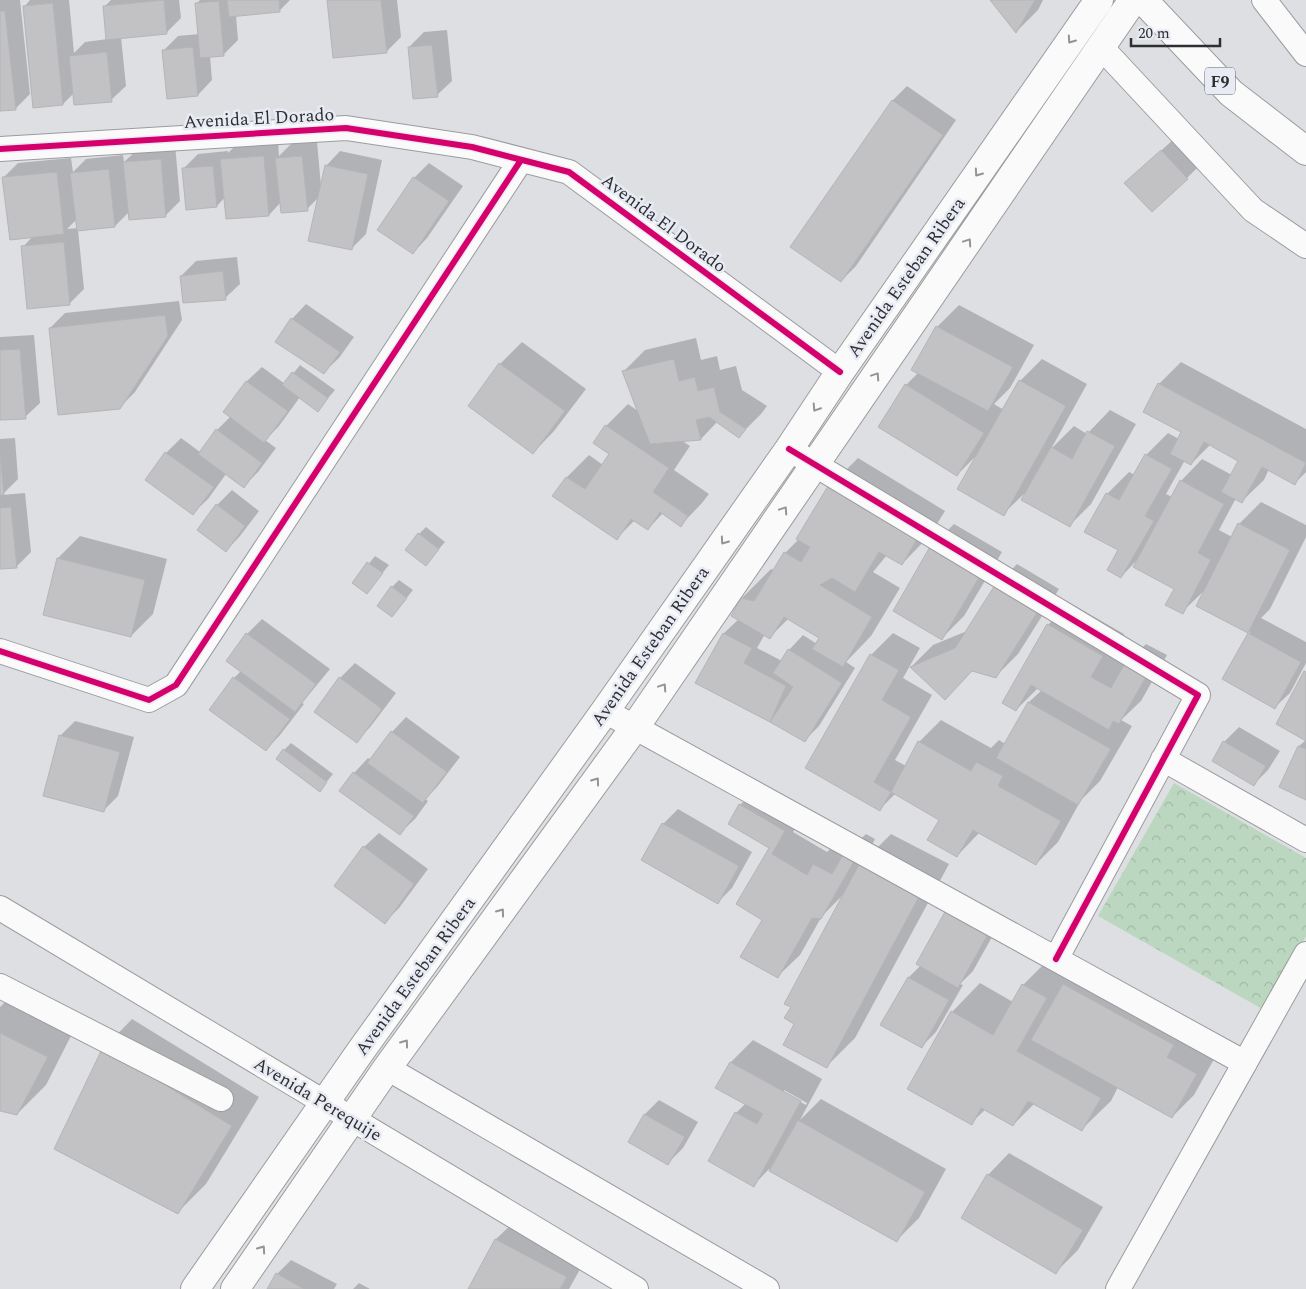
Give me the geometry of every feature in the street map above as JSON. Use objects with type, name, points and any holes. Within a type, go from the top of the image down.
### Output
[{"type":"main road","name":"Avenida Esteban Ribera","points":[[195,1289],[789,449],[840,372],[1099,0]]},
{"type":"main road","name":"Avenida Esteban Ribera","points":[[235,1289],[387,1068],[636,728],[1134,0]]},
{"type":"main road","name":"F9","points":[[1143,0],[1231,93],[1306,151]]},
{"type":"street","points":[[1264,0],[1306,54]]},
{"type":"street","points":[[1101,47],[1252,210],[1306,246]]},
{"type":"street","name":"Avenida El Dorado","points":[[0,149],[346,128],[472,147],[569,172],[840,372]]},
{"type":"street","points":[[0,651],[149,700],[176,685],[521,160]]},
{"type":"street","points":[[789,449],[1198,695],[1056,959]]},
{"type":"street","points":[[605,710],[1245,1063]]},
{"type":"street","points":[[1163,760],[1306,840]]},
{"type":"street","name":"Avenida Perequije","points":[[0,908],[636,1289]]},
{"type":"street","points":[[1118,1289],[1306,954]]},
{"type":"street","points":[[0,986],[222,1099]]},
{"type":"street","points":[[387,1068],[767,1289]]},
{"type":"green space","points":[[1174,783],[1306,858],[1306,936],[1264,1010],[1098,916]]},
{"type":"building","points":[[164,0],[167,34],[106,40],[103,6]]},
{"type":"building","points":[[227,0],[279,0],[280,12],[229,17]]},
{"type":"building","points":[[327,0],[381,0],[387,53],[333,58]]},
{"type":"building","points":[[990,0],[1035,0],[1016,33]]},
{"type":"building","points":[[219,1],[224,56],[200,58],[195,3]]},
{"type":"building","points":[[53,3],[63,105],[33,108],[23,6]]},
{"type":"building","points":[[0,11],[5,11],[16,110],[0,111]]},
{"type":"building","points":[[432,45],[438,97],[413,99],[408,47]]},
{"type":"building","points":[[193,47],[198,96],[167,99],[162,50]]},
{"type":"building","points":[[107,52],[112,102],[74,105],[69,56]]},
{"type":"building","points":[[892,100],[943,135],[841,282],[790,247]]},
{"type":"building","points":[[1161,150],[1188,179],[1152,212],[1124,183]]},
{"type":"building","points":[[264,156],[269,216],[226,219],[220,159]]},
{"type":"building","points":[[302,156],[308,211],[281,213],[275,158]]},
{"type":"building","points":[[161,159],[166,217],[129,220],[123,162]]},
{"type":"building","points":[[325,165],[368,174],[352,250],[308,241]]},
{"type":"building","points":[[213,166],[217,207],[186,210],[182,168]]},
{"type":"building","points":[[109,169],[115,227],[77,231],[70,173]]},
{"type":"building","points":[[57,172],[64,234],[10,240],[2,177]]},
{"type":"building","points":[[413,177],[449,201],[413,254],[377,230]]},
{"type":"building","points":[[64,242],[70,305],[27,309],[21,246]]},
{"type":"building","points":[[223,271],[226,300],[183,303],[180,276]]},
{"type":"building","points":[[165,315],[168,336],[120,409],[58,415],[49,328]]},
{"type":"building","points":[[291,318],[340,352],[324,374],[275,342]]},
{"type":"building","points":[[936,326],[1013,367],[988,411],[911,370]]},
{"type":"building","points":[[20,349],[26,419],[0,420],[0,350]]},
{"type":"building","points":[[674,359],[679,381],[695,377],[698,391],[714,387],[720,412],[746,429],[739,438],[709,417],[696,420],[701,440],[650,444],[622,371]]},
{"type":"building","points":[[499,363],[565,411],[533,454],[468,406]]},
{"type":"building","points":[[292,372],[328,398],[318,412],[282,385]]},
{"type":"building","points":[[1019,380],[1066,406],[1004,516],[957,489]]},
{"type":"building","points":[[246,381],[288,411],[264,443],[223,412]]},
{"type":"building","points":[[1158,383],[1306,463],[1295,485],[1262,467],[1242,503],[1221,492],[1238,461],[1204,442],[1191,465],[1170,454],[1181,432],[1143,412]]},
{"type":"building","points":[[905,384],[984,433],[957,476],[878,427]]},
{"type":"building","points":[[605,425],[669,468],[653,492],[688,516],[681,527],[660,512],[648,530],[631,519],[617,540],[552,496],[566,477],[585,489],[609,454],[593,443]]},
{"type":"building","points":[[216,429],[262,463],[244,488],[198,454]]},
{"type":"building","points":[[1087,431],[1115,446],[1070,527],[1021,500],[1051,447],[1072,459]]},
{"type":"building","points":[[0,452],[4,495],[0,495]]},
{"type":"building","points":[[165,452],[214,487],[193,515],[145,480]]},
{"type":"building","points":[[1145,454],[1172,469],[1145,516],[1154,521],[1121,578],[1107,570],[1118,550],[1084,532],[1106,493],[1119,500]]},
{"type":"building","points":[[1180,480],[1224,504],[1198,553],[1211,560],[1183,614],[1165,605],[1174,589],[1133,567]]},
{"type":"building","points":[[828,486],[917,539],[902,565],[879,552],[855,592],[832,578],[820,585],[872,617],[843,667],[812,649],[819,638],[784,617],[770,639],[731,616],[741,598],[754,601],[784,552],[801,562],[810,547],[796,539]]},
{"type":"building","points":[[216,504],[245,526],[226,552],[197,530]]},
{"type":"building","points":[[11,507],[17,568],[0,569],[0,508]]},
{"type":"building","points":[[1238,523],[1290,550],[1248,633],[1196,606]]},
{"type":"building","points":[[418,533],[439,549],[426,566],[405,550]]},
{"type":"building","points":[[931,545],[981,574],[942,640],[893,611]]},
{"type":"building","points":[[57,558],[145,580],[131,637],[43,615]]},
{"type":"building","points":[[367,562],[383,573],[367,594],[352,583]]},
{"type":"building","points":[[995,585],[1038,611],[996,678],[972,671],[945,700],[910,667],[955,648]]},
{"type":"building","points":[[391,586],[407,598],[392,617],[377,606]]},
{"type":"building","points":[[1047,624],[1103,656],[1091,677],[1111,688],[1124,665],[1146,677],[1119,724],[1113,721],[1109,730],[1031,685],[1016,711],[1002,703]]},
{"type":"building","points":[[246,633],[316,684],[295,712],[226,661]]},
{"type":"building","points":[[723,633],[752,648],[744,663],[786,686],[770,722],[695,683]]},
{"type":"building","points":[[1248,633],[1301,662],[1275,709],[1222,679]]},
{"type":"building","points":[[788,649],[842,683],[805,742],[770,722],[793,687],[773,673]]},
{"type":"building","points":[[870,654],[899,670],[882,700],[911,717],[874,782],[891,792],[880,811],[805,768]]},
{"type":"building","points":[[1304,671],[1306,672],[1306,741],[1276,724]]},
{"type":"building","points":[[233,677],[290,719],[266,751],[209,710]]},
{"type":"building","points":[[339,677],[382,709],[357,743],[314,712]]},
{"type":"building","points":[[1028,702],[1111,749],[1078,805],[996,758]]},
{"type":"building","points":[[391,731],[447,772],[423,803],[367,763]]},
{"type":"building","points":[[59,735],[120,752],[104,812],[43,796]]},
{"type":"building","points":[[918,741],[971,771],[976,762],[1003,776],[998,786],[1061,821],[1036,865],[973,830],[957,857],[927,840],[939,820],[891,792]]},
{"type":"building","points":[[1223,741],[1266,766],[1254,786],[1212,761]]},
{"type":"building","points":[[1298,746],[1306,749],[1306,800],[1279,787]]},
{"type":"building","points":[[283,749],[327,782],[320,792],[276,759]]},
{"type":"building","points":[[353,772],[414,816],[400,835],[339,791]]},
{"type":"building","points":[[739,804],[785,831],[772,854],[807,875],[813,864],[832,874],[843,855],[854,861],[821,919],[812,918],[778,978],[740,957],[762,920],[736,904],[769,848],[728,824]]},
{"type":"building","points":[[662,823],[739,866],[718,904],[641,860]]},
{"type":"building","points":[[363,846],[414,884],[385,924],[334,886]]},
{"type":"building","points":[[861,861],[921,893],[827,1068],[783,1045],[794,1024],[784,1018],[791,1007],[784,1004]]},
{"type":"building","points":[[946,910],[988,934],[958,988],[916,964]]},
{"type":"building","points":[[908,977],[949,1000],[922,1048],[880,1025]]},
{"type":"building","points":[[1022,984],[1047,998],[1017,1051],[1101,1098],[1082,1131],[1028,1101],[1013,1126],[981,1108],[972,1125],[907,1089],[951,1011],[993,1035]]},
{"type":"building","points":[[1063,984],[1174,1045],[1167,1057],[1197,1074],[1172,1118],[1031,1040]]},
{"type":"building","points":[[0,1033],[48,1057],[17,1115],[0,1111]]},
{"type":"building","points":[[103,1047],[232,1126],[178,1214],[54,1149]]},
{"type":"building","points":[[730,1062],[801,1101],[754,1187],[708,1161],[735,1112],[757,1124],[763,1114],[715,1088]]},
{"type":"building","points":[[644,1114],[685,1137],[668,1165],[628,1142]]},
{"type":"building","points":[[798,1120],[925,1192],[897,1242],[769,1171]]},
{"type":"building","points":[[987,1174],[1083,1230],[1056,1274],[961,1218]]},
{"type":"building","points":[[495,1239],[567,1277],[560,1289],[468,1289]]},
{"type":"building","points":[[276,1273],[304,1289],[267,1289]]},
{"type":"cycle path","points":[[0,149],[346,128],[472,147],[569,172],[840,372]]},
{"type":"cycle path","points":[[0,651],[149,700],[176,685],[521,160]]},
{"type":"cycle path","points":[[789,449],[1198,695],[1056,959]]}]
